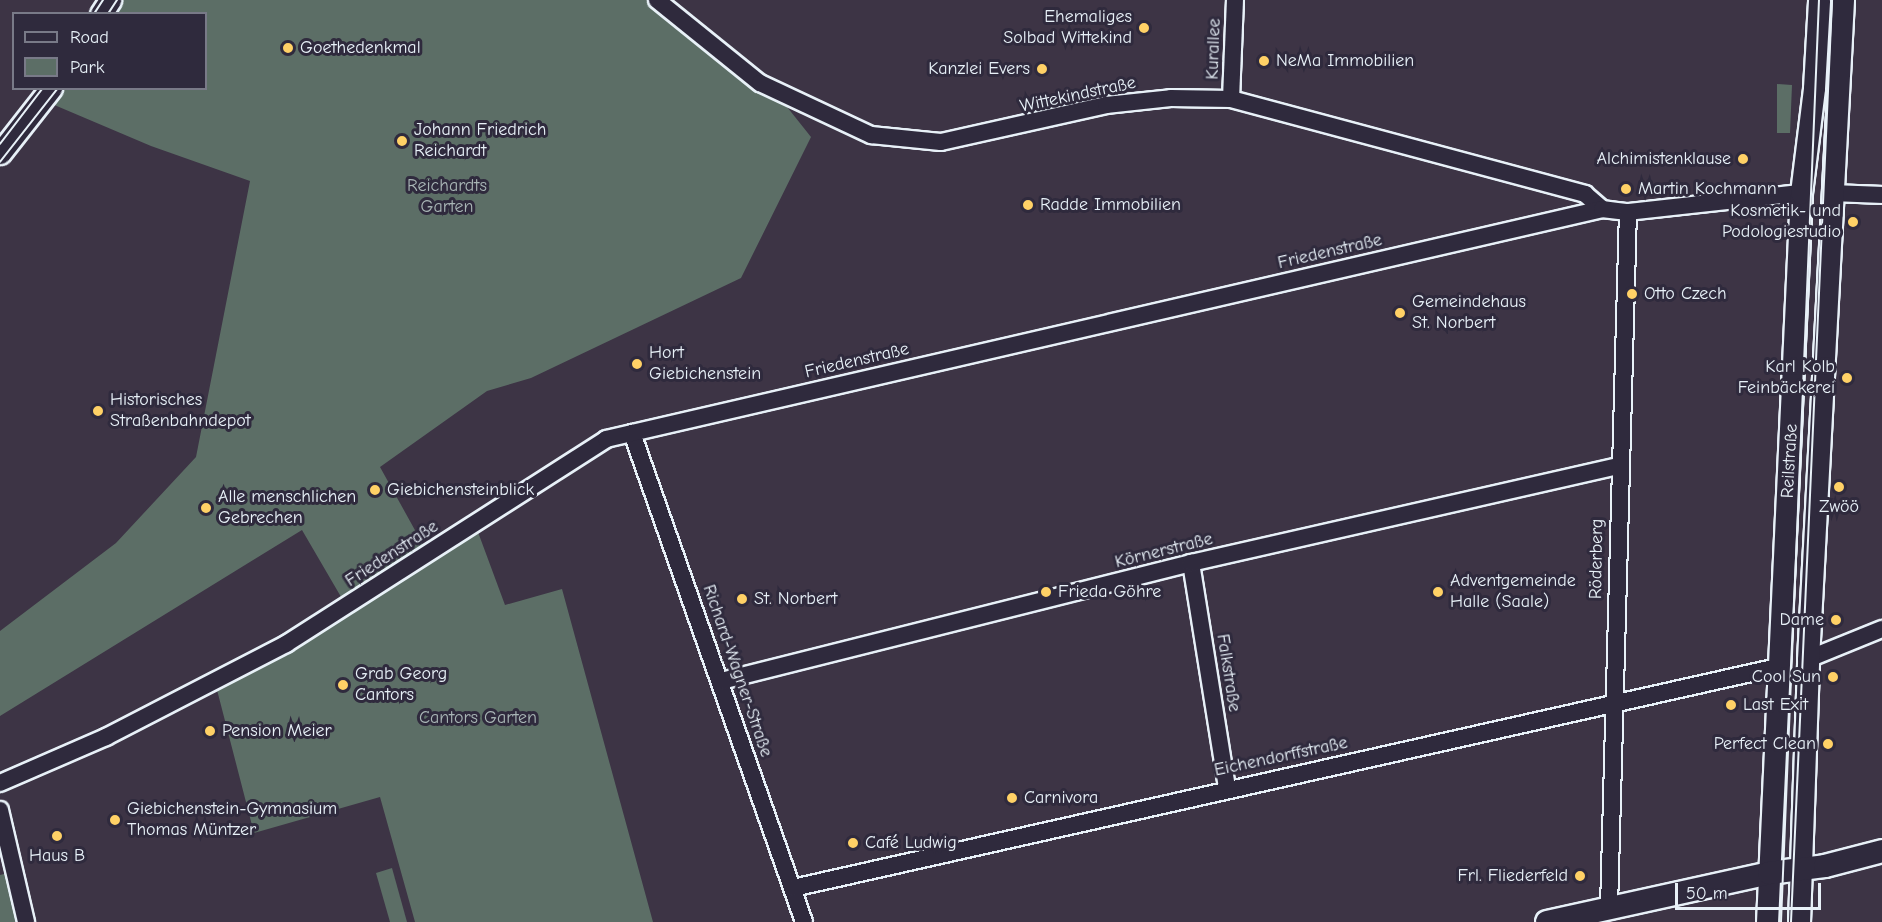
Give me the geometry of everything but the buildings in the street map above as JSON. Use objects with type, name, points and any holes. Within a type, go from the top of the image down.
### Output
[{"type":"main road","points":[[1547,922],[1769,873],[1800,870],[1882,851]]},
{"type":"street","name":"Wittekindstraße","points":[[657,0],[760,83],[871,135],[941,142],[1106,105],[1171,98],[1231,99],[1585,194],[1602,209]]},
{"type":"street","name":"Kurallee","points":[[1231,99],[1235,0]]},
{"type":"street","name":"Reilstraße","points":[[1767,922],[1801,192],[1815,88],[1819,0]]},
{"type":"street","name":"Reilstraße","points":[[1799,922],[1808,659],[1843,0]]},
{"type":"street","points":[[0,153],[49,90]]},
{"type":"street","name":"Friedenstraße","points":[[0,783],[116,732],[295,639],[606,439],[1602,209],[1628,212],[1801,192]]},
{"type":"street","points":[[1833,193],[1882,195]]},
{"type":"street","name":"Röderberg","points":[[1608,908],[1618,466],[1628,212]]},
{"type":"street","name":"Richard-Wagner-Straße","points":[[632,433],[804,922]]},
{"type":"street","name":"Körnerstraße","points":[[721,681],[1191,563],[1618,466]]},
{"type":"street","name":"Falkstraße","points":[[1191,563],[1227,789]]},
{"type":"street","points":[[1808,659],[1882,629]]},
{"type":"street","name":"Eichendorffstraße","points":[[793,888],[1778,667]]},
{"type":"street","points":[[0,810],[26,922]]},
{"type":"green space","name":"Reichardts Garten","points":[[116,0],[661,0],[760,73],[811,137],[741,278],[531,378],[487,391],[380,467],[426,550],[344,602],[302,530],[0,716],[0,631],[116,543],[196,457],[250,181],[151,146],[52,104],[60,90],[207,90],[207,12],[109,12]]},
{"type":"green space","points":[[1777,84],[1792,85],[1790,133],[1777,133]]},
{"type":"green space","name":"Cantors Garten","points":[[475,524],[505,605],[562,589],[653,922],[415,922],[380,797],[254,833],[216,686]]},
{"type":"green space","points":[[392,868],[407,922],[390,922],[376,873]]},
{"type":"green space","points":[[8,873],[20,922],[0,922],[0,875]]},
{"type":"tram line","points":[[95,12],[103,0]]},
{"type":"tram line","points":[[109,12],[117,0]]},
{"type":"tram line","points":[[1781,922],[1819,0]]},
{"type":"tram line","points":[[1791,922],[1832,0]]},
{"type":"tram line","points":[[0,144],[41,90]]},
{"type":"tram line","points":[[0,162],[56,90]]},
{"type":"place","name":"Ehemaliges Solbad Wittekind","points":[[1144,28]]},
{"type":"place","name":"Goethedenkmal","points":[[288,48]]},
{"type":"place","name":"NeMa Immobilien","points":[[1264,61]]},
{"type":"place","name":"Kanzlei Evers","points":[[1042,69]]},
{"type":"place","name":"Johann Friedrich Reichardt","points":[[402,141]]},
{"type":"place","name":"Alchimistenklause","points":[[1743,159]]},
{"type":"place","name":"Martin Kochmann","points":[[1626,189]]},
{"type":"place","name":"Radde Immobilien","points":[[1028,205]]},
{"type":"place","name":"Kosmetik- und Podologiestudio","points":[[1853,222]]},
{"type":"place","name":"Otto Czech","points":[[1632,294]]},
{"type":"place","name":"Gemeindehaus St. Norbert","points":[[1400,313]]},
{"type":"place","name":"Hort Giebichenstein","points":[[637,364]]},
{"type":"place","name":"Karl Kolb Feinbäckerei","points":[[1847,378]]},
{"type":"place","name":"Historisches Straßenbahndepot","points":[[98,411]]},
{"type":"place","name":"Zwöö","points":[[1839,487]]},
{"type":"place","name":"Giebichensteinblick","points":[[375,490]]},
{"type":"place","name":"Alle menschlichen Gebrechen","points":[[206,508]]},
{"type":"place","name":"Frieda Göhre","points":[[1046,592]]},
{"type":"place","name":"Adventgemeinde Halle (Saale)","points":[[1438,592]]},
{"type":"place","name":"St. Norbert","points":[[742,599]]},
{"type":"place","name":"Dame","points":[[1836,620]]},
{"type":"place","name":"Cool Sun","points":[[1833,677]]},
{"type":"place","name":"Grab Georg Cantors","points":[[343,685]]},
{"type":"place","name":"Last Exit","points":[[1731,705]]},
{"type":"place","name":"Pension Meier","points":[[210,731]]},
{"type":"place","name":"Perfect Clean","points":[[1828,744]]},
{"type":"place","name":"Carnivora","points":[[1012,798]]},
{"type":"place","name":"Giebichenstein-Gymnasium Thomas Müntzer","points":[[115,820]]},
{"type":"place","name":"Haus B","points":[[57,836]]},
{"type":"place","name":"Café Ludwig","points":[[853,843]]},
{"type":"place","name":"Frl. Fliederfeld","points":[[1580,876]]}]
